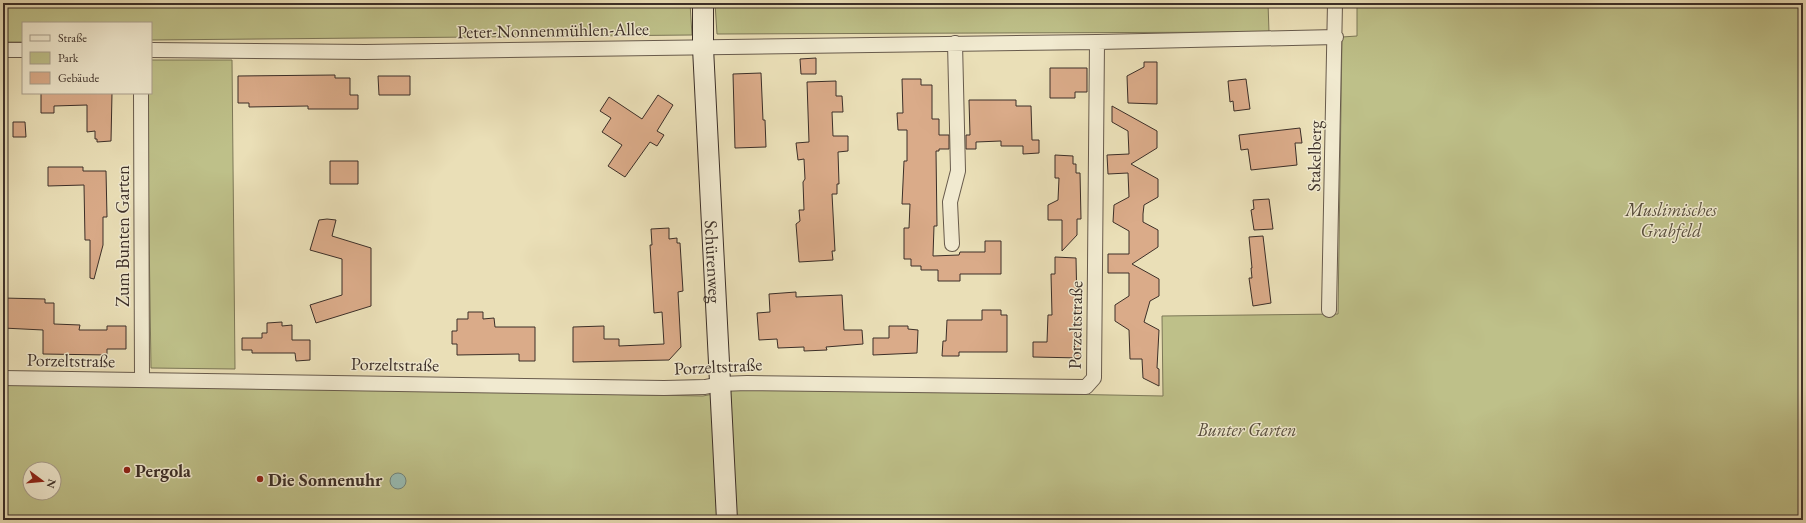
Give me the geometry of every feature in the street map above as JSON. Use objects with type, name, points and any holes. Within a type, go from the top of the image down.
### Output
[{"type":"main road","name":"Schürenweg","points":[[703,3],[703,48],[727,520]]},
{"type":"street","name":"Stakelberg","points":[[1329,310],[1336,37],[1335,3]]},
{"type":"street","name":"Peter-Nonnenmühlen-Allee","points":[[152,50],[365,52],[1097,42],[1336,37]]},
{"type":"street","name":"Porzeltstraße","points":[[3,378],[664,388],[705,387],[720,384],[747,383],[1086,387],[1094,378],[1097,42]]},
{"type":"street","points":[[952,244],[950,202],[958,171],[955,43]]},
{"type":"street","points":[[3,50],[22,50]]},
{"type":"street","name":"Zum Bunten Garten","points":[[141,94],[142,380]]},
{"type":"green space","points":[[3,3],[690,3],[692,35],[152,40],[152,22],[22,22],[22,42],[3,42]]},
{"type":"green space","points":[[715,3],[1268,3],[1269,32],[717,34]]},
{"type":"green space","points":[[1357,3],[1803,3],[1803,520],[3,520],[3,383],[703,396],[743,388],[1163,396],[1162,316],[1338,314],[1342,37],[1357,36]]},
{"type":"green space","points":[[152,60],[232,60],[235,369],[151,368],[147,94],[152,94]]},
{"type":"water","points":[[398,473],[404,475],[406,481],[404,487],[398,489],[392,487],[390,481],[392,475]]},
{"type":"building","points":[[816,58],[816,74],[801,74],[800,59]]},
{"type":"building","points":[[1144,62],[1157,62],[1157,104],[1128,103],[1127,76],[1144,67]]},
{"type":"building","points":[[1050,68],[1087,68],[1087,92],[1075,92],[1075,98],[1050,98]]},
{"type":"building","points":[[761,73],[766,147],[735,148],[733,74]]},
{"type":"building","points":[[335,75],[335,78],[350,78],[350,95],[358,95],[358,109],[308,109],[308,106],[249,107],[249,103],[238,103],[238,76]]},
{"type":"building","points":[[378,76],[410,76],[410,95],[379,95]]},
{"type":"building","points":[[902,79],[921,79],[921,85],[932,85],[932,119],[939,119],[939,135],[949,135],[949,149],[939,149],[939,151],[936,151],[937,226],[934,226],[933,256],[959,255],[960,252],[985,252],[985,241],[1001,241],[1001,274],[960,274],[960,281],[938,281],[938,270],[921,270],[921,266],[911,266],[911,259],[904,259],[904,228],[909,228],[910,204],[902,204],[904,161],[907,161],[907,130],[898,130],[897,113],[903,113]]},
{"type":"building","points":[[1246,79],[1250,109],[1234,111],[1233,101],[1230,102],[1228,81]]},
{"type":"building","points":[[836,81],[836,96],[842,96],[843,112],[832,112],[833,136],[848,136],[848,151],[838,152],[839,184],[837,184],[837,194],[832,194],[835,251],[832,251],[833,260],[799,262],[796,224],[800,221],[799,210],[804,210],[803,182],[805,179],[804,159],[798,160],[796,143],[809,142],[807,82]]},
{"type":"building","points":[[41,94],[112,94],[111,141],[97,142],[97,139],[95,139],[95,131],[87,132],[87,105],[54,106],[54,113],[41,113]]},
{"type":"building","points":[[658,95],[673,105],[657,131],[664,135],[657,146],[650,142],[625,177],[608,166],[622,145],[602,132],[611,118],[600,111],[609,97],[642,119]]},
{"type":"building","points":[[969,100],[1016,100],[1016,106],[1031,106],[1032,140],[1039,140],[1039,153],[1023,154],[1023,146],[1001,146],[1001,141],[976,142],[976,149],[966,149],[966,135],[970,135]]},
{"type":"building","points":[[1112,106],[1157,131],[1157,148],[1131,164],[1158,179],[1158,197],[1144,205],[1143,222],[1158,230],[1158,247],[1132,264],[1159,279],[1159,296],[1150,301],[1144,322],[1159,330],[1157,368],[1159,369],[1159,386],[1143,378],[1142,359],[1130,359],[1129,330],[1115,321],[1115,305],[1129,296],[1129,273],[1108,273],[1108,254],[1129,254],[1129,231],[1113,222],[1114,205],[1129,197],[1128,173],[1108,174],[1107,155],[1129,154],[1128,131],[1112,122]]},
{"type":"building","points":[[13,122],[25,122],[26,137],[13,137]]},
{"type":"building","points":[[1300,128],[1302,143],[1295,143],[1297,165],[1251,170],[1248,149],[1241,150],[1239,135]]},
{"type":"building","points":[[1055,155],[1073,156],[1073,164],[1076,164],[1076,173],[1080,173],[1081,219],[1077,219],[1077,235],[1062,251],[1062,220],[1048,220],[1048,205],[1058,200],[1059,178],[1055,178]]},
{"type":"building","points":[[330,161],[358,161],[358,184],[330,184]]},
{"type":"building","points":[[48,167],[83,167],[83,171],[106,171],[107,217],[103,217],[103,245],[94,279],[90,278],[90,240],[85,240],[84,185],[48,186]]},
{"type":"building","points":[[1269,199],[1273,229],[1254,230],[1251,210],[1254,209],[1253,200]]},
{"type":"building","points":[[319,220],[336,220],[332,236],[371,248],[371,306],[316,323],[310,305],[342,295],[342,259],[310,250]]},
{"type":"building","points":[[669,228],[669,239],[677,238],[677,243],[680,243],[683,291],[678,292],[681,347],[669,360],[573,362],[573,327],[604,326],[604,339],[619,339],[619,346],[664,344],[662,312],[654,313],[650,245],[652,245],[651,229]]},
{"type":"building","points":[[1263,236],[1271,303],[1253,306],[1249,278],[1252,278],[1252,268],[1249,237]]},
{"type":"building","points":[[1055,257],[1076,258],[1077,307],[1080,307],[1081,316],[1081,358],[1033,357],[1033,342],[1047,342],[1048,315],[1052,315],[1051,274],[1055,274]]},
{"type":"building","points":[[796,292],[796,297],[842,295],[844,330],[862,330],[863,344],[826,347],[827,350],[804,351],[804,347],[778,348],[777,339],[759,340],[757,313],[770,312],[769,294]]},
{"type":"building","points":[[3,298],[45,299],[45,303],[54,303],[54,324],[80,325],[79,330],[107,330],[107,326],[126,326],[126,349],[107,349],[107,355],[43,354],[43,330],[3,328]]},
{"type":"building","points":[[982,310],[1001,310],[1001,315],[1007,315],[1007,352],[959,352],[959,356],[942,356],[943,341],[946,341],[947,320],[982,320]]},
{"type":"building","points":[[468,312],[483,312],[483,319],[494,318],[495,327],[535,327],[535,361],[519,361],[519,354],[457,355],[457,344],[452,344],[452,331],[457,331],[457,319],[468,319]]},
{"type":"building","points":[[282,322],[282,326],[292,325],[292,340],[310,340],[310,360],[296,361],[295,353],[252,353],[252,350],[242,350],[242,338],[262,338],[262,333],[267,333],[267,323]]},
{"type":"building","points":[[889,326],[908,326],[908,329],[918,330],[917,353],[873,355],[873,338],[889,338]]},
{"type":"place","name":"Pergola","points":[[127,470]]},
{"type":"place","name":"Die Sonnenuhr","points":[[260,479]]},
{"type":"park label","name":"Muslimisches Grabfeld","points":[[1671,219]]},
{"type":"park label","name":"Bunter Garten","points":[[1247,429]]}]
